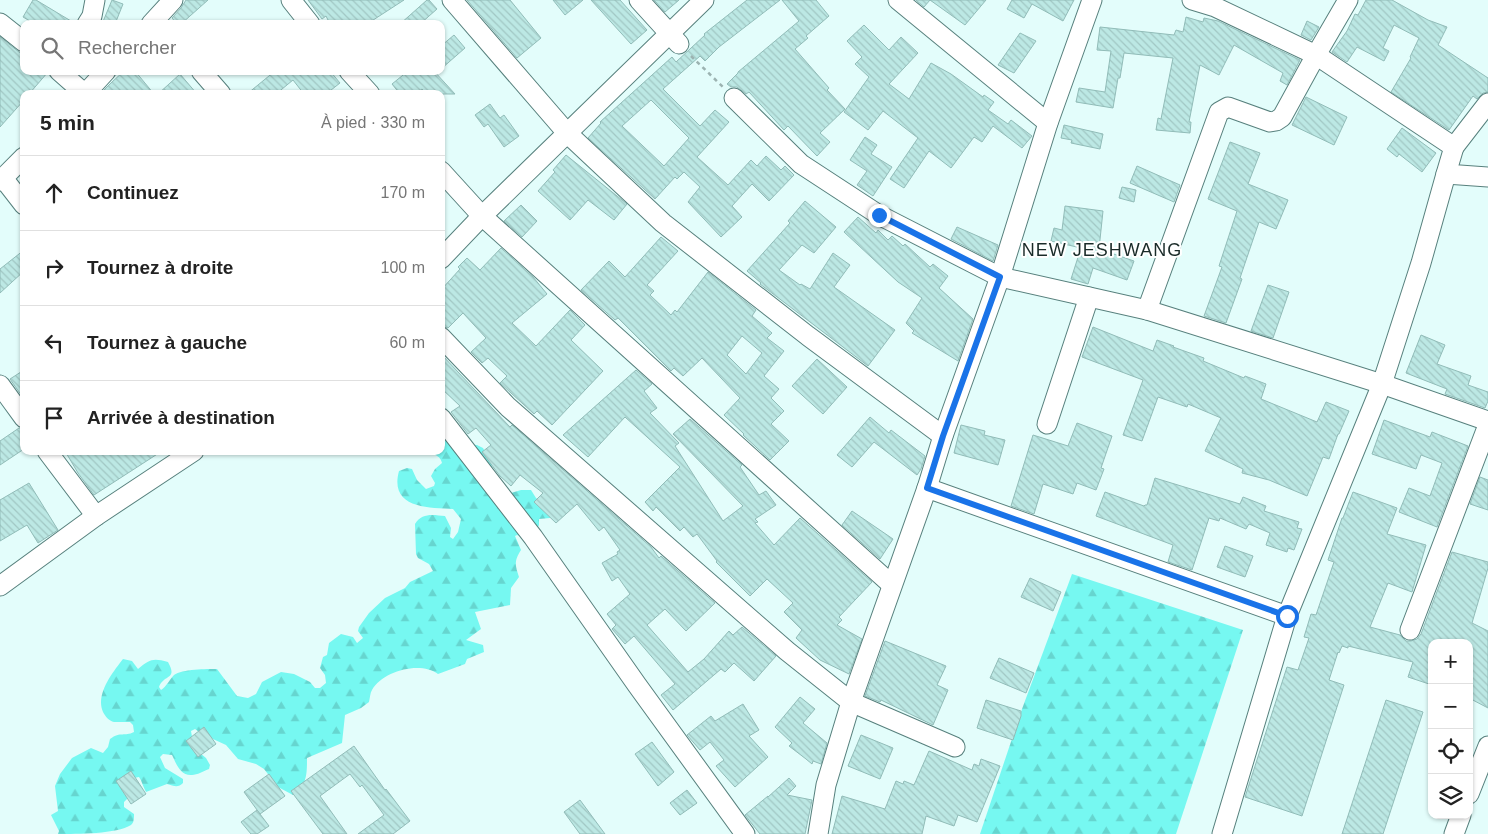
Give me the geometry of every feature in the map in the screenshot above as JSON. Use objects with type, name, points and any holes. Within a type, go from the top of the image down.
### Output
[{"type":"street","points":[[90,20],[95,0]]},
{"type":"street","points":[[156,20],[173,0]]},
{"type":"street","points":[[291,0],[307,20]]},
{"type":"street","points":[[452,0],[567,133],[663,223],[808,336],[943,436]]},
{"type":"street","points":[[639,0],[674,39]]},
{"type":"street","points":[[445,255],[567,133],[674,39],[704,0]]},
{"type":"street","points":[[898,0],[1048,123]]},
{"type":"street","points":[[818,834],[826,785],[851,702],[1000,277],[1048,123],[1092,0]]},
{"type":"street","points":[[1192,0],[1214,7],[1316,55],[1454,147]]},
{"type":"street","points":[[1147,310],[1219,112],[1228,107],[1270,122],[1282,117],[1348,0]]},
{"type":"street","points":[[0,23],[20,39]]},
{"type":"street","points":[[64,75],[80,90]]},
{"type":"street","points":[[89,90],[102,75]]},
{"type":"street","points":[[204,75],[218,90]]},
{"type":"street","points":[[353,75],[366,90]]},
{"type":"street","points":[[734,98],[802,164],[879,215],[1000,277],[1147,310],[1382,384],[1488,421]]},
{"type":"street","points":[[1222,834],[1287,616],[1382,384],[1421,263],[1454,147],[1488,103]]},
{"type":"street","points":[[20,161],[2,180],[20,200]]},
{"type":"street","points":[[1446,174],[1488,177]]},
{"type":"street","points":[[445,175],[482,216],[892,585]]},
{"type":"street","points":[[1047,424],[1089,297]]},
{"type":"street","points":[[445,340],[508,407],[772,638],[851,702],[955,747]]},
{"type":"street","points":[[0,385],[20,412]]},
{"type":"street","points":[[445,423],[532,537],[637,686],[745,834]]},
{"type":"street","points":[[1410,630],[1488,425]]},
{"type":"street","points":[[50,455],[96,516]]},
{"type":"street","points":[[0,586],[96,516],[188,455]]},
{"type":"street","points":[[927,488],[1287,616]]},
{"type":"street","points":[[1473,784],[1488,746]]},
{"type":"street","points":[[1454,834],[1460,819]]},
{"type":"path","points":[[674,39],[734,98]]},
{"type":"green space","points":[[445,431],[461,444],[477,445],[483,448],[490,461],[498,484],[511,493],[531,490],[536,498],[551,508],[550,518],[539,519],[539,525],[534,535],[515,536],[521,550],[516,563],[519,577],[511,588],[510,605],[475,612],[481,629],[466,640],[483,645],[484,652],[467,659],[465,664],[438,674],[422,668],[412,668],[393,673],[377,683],[370,694],[369,702],[345,715],[342,743],[307,758],[304,784],[293,795],[278,787],[264,769],[256,764],[238,759],[226,745],[195,729],[191,731],[194,748],[206,758],[210,765],[209,769],[188,775],[181,771],[172,755],[163,754],[160,757],[165,768],[183,779],[183,783],[178,786],[167,784],[146,792],[139,777],[134,778],[130,796],[124,802],[124,807],[134,814],[131,825],[107,832],[58,834],[59,831],[51,815],[58,811],[55,786],[60,774],[72,758],[91,748],[103,753],[108,747],[110,739],[117,735],[134,732],[133,725],[130,722],[114,722],[106,717],[101,705],[101,698],[106,684],[123,659],[132,661],[138,669],[152,660],[168,662],[172,672],[161,683],[159,687],[161,690],[174,675],[188,670],[201,669],[217,669],[237,696],[248,698],[256,694],[262,682],[281,672],[294,674],[310,682],[315,688],[320,688],[326,683],[325,675],[320,668],[323,657],[327,655],[329,643],[341,634],[353,637],[357,643],[363,638],[358,631],[359,627],[369,613],[385,598],[405,588],[410,582],[433,571],[429,564],[418,558],[416,554],[415,524],[418,520],[425,516],[445,516],[451,528],[450,537],[453,539],[458,532],[461,519],[453,509],[432,508],[412,503],[405,499],[397,483],[399,471],[407,468],[412,469],[417,480],[426,489],[434,486],[435,483],[431,476],[442,463],[437,456],[434,455],[445,455]]},
{"type":"green space","points":[[1072,574],[1243,630],[1176,834],[980,834],[1022,709]]},
{"type":"building","points":[[33,0],[36,0],[69,20],[28,20],[23,17]]},
{"type":"building","points":[[112,0],[123,4],[117,20],[104,20]]},
{"type":"building","points":[[186,0],[208,0],[186,20],[174,20],[172,18]]},
{"type":"building","points":[[308,0],[404,0],[373,20],[328,20],[326,16],[322,19]]},
{"type":"building","points":[[427,0],[437,9],[425,20],[404,20]]},
{"type":"building","points":[[467,0],[510,0],[541,38],[517,58]]},
{"type":"building","points":[[553,0],[583,0],[565,15]]},
{"type":"building","points":[[591,0],[620,0],[647,30],[631,44]]},
{"type":"building","points":[[654,0],[679,0],[665,12]]},
{"type":"building","points":[[747,0],[780,0],[719,47],[705,61],[700,56],[663,89],[700,126],[715,110],[729,122],[697,157],[728,185],[751,160],[757,166],[766,156],[781,170],[785,166],[794,175],[769,201],[752,184],[732,206],[742,217],[721,237],[688,202],[700,187],[684,172],[677,179],[675,177],[655,199],[588,138],[600,122],[672,57],[676,62],[704,34]],"holes":[[[651,100],[689,138],[664,166],[622,126]]]},
{"type":"building","points":[[782,0],[816,0],[829,16],[806,36],[808,38],[795,49],[829,88],[827,90],[845,109],[820,133],[830,142],[817,156],[788,126],[784,130],[749,92],[746,94],[737,87],[731,87],[727,84],[738,72],[799,21]]},
{"type":"building","points":[[916,0],[930,0],[924,7]]},
{"type":"building","points":[[930,0],[986,0],[965,25]]},
{"type":"building","points":[[1012,0],[1074,0],[1063,21],[1032,4],[1024,18],[1007,9]]},
{"type":"building","points":[[1366,0],[1392,0],[1428,20],[1447,27],[1438,45],[1488,78],[1488,92],[1483,93],[1477,99],[1473,96],[1449,130],[1391,92],[1411,58],[1419,38],[1394,25],[1383,48],[1389,51],[1384,61],[1357,47],[1347,62],[1332,52],[1347,31],[1355,14],[1358,15]]},
{"type":"building","points":[[1186,17],[1203,22],[1204,18],[1218,21],[1300,60],[1287,85],[1280,81],[1283,73],[1234,45],[1219,75],[1200,65],[1189,122],[1191,122],[1190,133],[1156,130],[1158,118],[1161,119],[1173,58],[1124,53],[1113,108],[1076,102],[1079,88],[1105,92],[1111,51],[1097,50],[1100,27],[1174,35],[1176,30],[1183,32]]},
{"type":"building","points":[[1307,21],[1319,27],[1311,40],[1301,35]]},
{"type":"building","points":[[864,25],[889,50],[901,37],[918,53],[889,84],[909,99],[931,63],[951,74],[983,97],[984,95],[994,102],[988,110],[1008,124],[1011,120],[1032,136],[1022,148],[993,126],[982,142],[974,137],[951,168],[929,151],[904,188],[890,179],[918,138],[883,111],[868,130],[844,112],[869,77],[855,64],[862,57],[847,41]]},
{"type":"building","points":[[1020,33],[1036,41],[1014,73],[998,65]]},
{"type":"building","points":[[454,35],[465,48],[445,66],[445,43]]},
{"type":"building","points":[[0,37],[20,53],[20,75],[45,75],[32,90],[20,90],[20,104],[0,127]]},
{"type":"building","points":[[120,75],[138,75],[151,90],[104,90]]},
{"type":"building","points":[[181,75],[194,90],[162,90]]},
{"type":"building","points":[[270,75],[333,75],[340,83],[331,90],[301,90],[293,80],[281,90],[252,90]]},
{"type":"building","points":[[403,75],[438,75],[455,94],[445,94],[445,90],[397,90],[392,84]]},
{"type":"building","points":[[1306,97],[1347,117],[1334,145],[1292,125]]},
{"type":"building","points":[[490,104],[500,118],[504,115],[519,136],[504,147],[488,124],[484,127],[475,115]]},
{"type":"building","points":[[1064,125],[1103,134],[1100,149],[1071,143],[1072,140],[1061,138]]},
{"type":"building","points":[[1402,128],[1436,153],[1422,172],[1399,154],[1397,157],[1387,149]]},
{"type":"building","points":[[865,137],[877,145],[871,154],[892,167],[873,196],[857,185],[867,171],[850,160]]},
{"type":"building","points":[[1230,142],[1260,153],[1248,184],[1288,200],[1276,229],[1259,222],[1240,278],[1242,279],[1226,323],[1204,316],[1222,267],[1219,266],[1237,211],[1208,199]]},
{"type":"building","points":[[566,155],[627,204],[614,220],[588,200],[570,220],[538,191],[555,172],[553,170]]},
{"type":"building","points":[[1137,166],[1180,185],[1174,202],[1130,183]]},
{"type":"building","points":[[1122,187],[1136,190],[1134,202],[1119,198]]},
{"type":"building","points":[[805,201],[836,227],[814,253],[802,245],[779,270],[800,285],[810,289],[833,253],[850,265],[834,287],[895,330],[868,366],[760,284],[747,271],[790,223],[788,221]]},
{"type":"building","points":[[521,205],[537,221],[522,237],[504,221]]},
{"type":"building","points":[[1065,206],[1103,211],[1099,249],[1134,261],[1127,280],[1093,268],[1088,284],[1071,279],[1081,248],[1051,241],[1054,228],[1062,230]]},
{"type":"building","points":[[858,217],[876,233],[878,230],[888,240],[892,236],[903,246],[905,244],[930,267],[933,264],[948,276],[939,288],[973,319],[958,361],[912,333],[914,331],[906,323],[922,298],[898,282],[844,232]]},
{"type":"building","points":[[957,227],[998,245],[993,261],[951,239]]},
{"type":"building","points":[[661,237],[678,251],[647,285],[654,291],[650,295],[671,315],[675,310],[677,312],[708,272],[756,310],[752,316],[772,333],[767,338],[784,351],[764,376],[779,389],[771,398],[784,411],[771,424],[789,441],[770,460],[724,415],[740,398],[702,358],[683,376],[674,368],[671,371],[618,318],[615,320],[581,290],[609,261],[625,277]],"holes":[[[742,336],[762,353],[746,374],[727,355]]]},
{"type":"building","points":[[501,248],[533,277],[547,294],[512,323],[536,346],[570,310],[585,325],[571,340],[603,371],[552,425],[537,411],[534,414],[500,383],[507,376],[488,358],[482,363],[471,352],[486,338],[463,313],[448,328],[445,327],[445,286],[467,258],[480,270]]},
{"type":"building","points":[[20,253],[20,275],[0,293],[0,269]]},
{"type":"building","points":[[1268,285],[1289,292],[1273,338],[1251,331]]},
{"type":"building","points":[[1093,327],[1153,351],[1157,340],[1204,358],[1203,361],[1244,378],[1245,376],[1266,384],[1261,399],[1317,422],[1326,402],[1349,411],[1329,459],[1323,457],[1307,496],[1269,480],[1242,473],[1243,469],[1205,451],[1221,418],[1188,404],[1187,407],[1158,397],[1142,441],[1123,435],[1143,380],[1082,357]]},
{"type":"building","points":[[1421,335],[1445,345],[1437,364],[1471,376],[1468,385],[1488,392],[1488,401],[1485,408],[1445,394],[1447,389],[1406,373]]},
{"type":"building","points":[[445,358],[510,427],[512,425],[651,547],[659,558],[661,556],[715,603],[686,631],[665,609],[647,625],[688,672],[704,659],[729,631],[733,635],[742,627],[776,656],[754,681],[734,663],[725,672],[721,669],[673,710],[661,695],[675,684],[634,636],[625,644],[612,629],[616,625],[607,614],[630,594],[618,577],[612,581],[602,563],[618,554],[617,552],[620,550],[604,527],[599,531],[577,504],[556,523],[534,502],[543,493],[520,475],[511,486],[500,476],[482,452],[491,445],[476,428],[468,434],[451,412],[460,406],[445,392]]},
{"type":"building","points":[[817,359],[847,387],[823,414],[792,386]]},
{"type":"building","points":[[636,370],[652,384],[644,391],[657,408],[650,413],[679,443],[675,446],[723,521],[743,506],[673,434],[690,419],[742,465],[740,467],[759,495],[766,491],[776,505],[755,519],[758,522],[755,523],[774,545],[800,518],[872,582],[839,617],[842,620],[837,625],[862,639],[849,674],[820,660],[796,638],[802,630],[784,612],[793,603],[767,579],[750,596],[716,562],[697,534],[693,537],[684,527],[680,531],[656,507],[653,511],[645,502],[680,467],[625,417],[588,457],[563,435]]},
{"type":"building","points":[[20,373],[20,393],[10,379]]},
{"type":"building","points":[[870,417],[889,433],[891,430],[925,456],[917,475],[874,442],[852,467],[837,455]]},
{"type":"building","points":[[1384,420],[1430,437],[1432,432],[1468,446],[1437,527],[1399,512],[1409,488],[1430,496],[1442,463],[1421,455],[1416,469],[1372,454]]},
{"type":"building","points":[[1077,423],[1112,436],[1101,468],[1104,469],[1096,490],[1077,483],[1073,494],[1043,484],[1034,514],[1011,506],[1033,435],[1068,446]]},
{"type":"building","points":[[961,425],[985,431],[984,435],[1005,440],[998,465],[954,453]]},
{"type":"building","points":[[20,428],[20,452],[0,465],[0,441]]},
{"type":"building","points":[[67,455],[156,455],[94,495]]},
{"type":"building","points":[[1480,477],[1488,480],[1488,510],[1470,504]]},
{"type":"building","points":[[1155,478],[1240,504],[1243,497],[1266,506],[1264,511],[1299,522],[1297,528],[1302,529],[1294,550],[1288,548],[1287,552],[1266,545],[1270,533],[1249,524],[1246,529],[1220,518],[1219,521],[1209,518],[1192,570],[1168,562],[1173,545],[1096,516],[1105,492],[1144,506],[1147,505]]},
{"type":"building","points":[[29,483],[58,530],[38,543],[27,525],[0,541],[0,500]]},
{"type":"building","points":[[1353,492],[1397,508],[1387,534],[1426,545],[1412,592],[1388,583],[1370,627],[1400,635],[1406,641],[1417,639],[1421,634],[1452,552],[1488,562],[1488,568],[1472,623],[1488,631],[1488,708],[1473,700],[1473,639],[1428,639],[1428,684],[1408,677],[1413,662],[1342,646],[1338,652],[1329,680],[1344,685],[1302,816],[1245,797],[1287,667],[1298,670],[1309,638],[1304,637],[1311,614],[1316,615],[1334,562],[1328,560]]},
{"type":"building","points":[[852,511],[893,539],[880,559],[842,525]]},
{"type":"building","points":[[1225,546],[1253,556],[1245,577],[1217,567]]},
{"type":"building","points":[[1030,578],[1061,592],[1053,611],[1021,597]]},
{"type":"building","points":[[885,641],[946,666],[937,685],[948,690],[933,725],[881,700],[880,702],[865,696]]},
{"type":"building","points":[[999,658],[1034,673],[1026,693],[990,678]]},
{"type":"building","points":[[800,697],[815,709],[803,723],[827,743],[821,764],[813,761],[812,764],[789,746],[792,743],[775,727]]},
{"type":"building","points":[[986,700],[1021,711],[1013,740],[977,728]]},
{"type":"building","points":[[1386,700],[1423,712],[1383,834],[1342,834]]},
{"type":"building","points":[[743,704],[759,730],[749,736],[768,757],[735,787],[716,766],[724,760],[710,742],[700,750],[687,735],[711,716],[715,721]]},
{"type":"building","points":[[204,727],[216,744],[198,757],[186,741]]},
{"type":"building","points":[[861,735],[893,748],[880,779],[848,766]]},
{"type":"building","points":[[652,742],[674,772],[658,786],[635,754]]},
{"type":"building","points":[[354,746],[410,821],[393,834],[358,834],[384,815],[362,785],[360,787],[350,774],[320,796],[347,834],[323,834],[291,791]]},
{"type":"building","points":[[929,751],[972,770],[974,764],[979,766],[981,759],[1000,766],[977,822],[958,815],[954,826],[926,816],[922,834],[832,834],[842,796],[885,809],[896,781],[903,784],[904,781],[914,785]]},
{"type":"building","points":[[131,771],[146,794],[131,804],[116,781]]},
{"type":"building","points":[[269,774],[285,796],[260,814],[244,792]]},
{"type":"building","points":[[789,778],[796,786],[787,795],[812,800],[805,834],[760,834],[745,815]]},
{"type":"building","points":[[687,790],[697,803],[680,815],[670,803]]},
{"type":"building","points":[[580,800],[605,834],[580,834],[564,812]]},
{"type":"building","points":[[257,810],[269,826],[257,834],[251,834],[241,822]]},
{"type":"district","name":"NEW JESHWANG","points":[[1102,250]]},
{"type":"route","points":[[879,215],[1000,277],[943,436],[927,488],[1287,616]]}]
